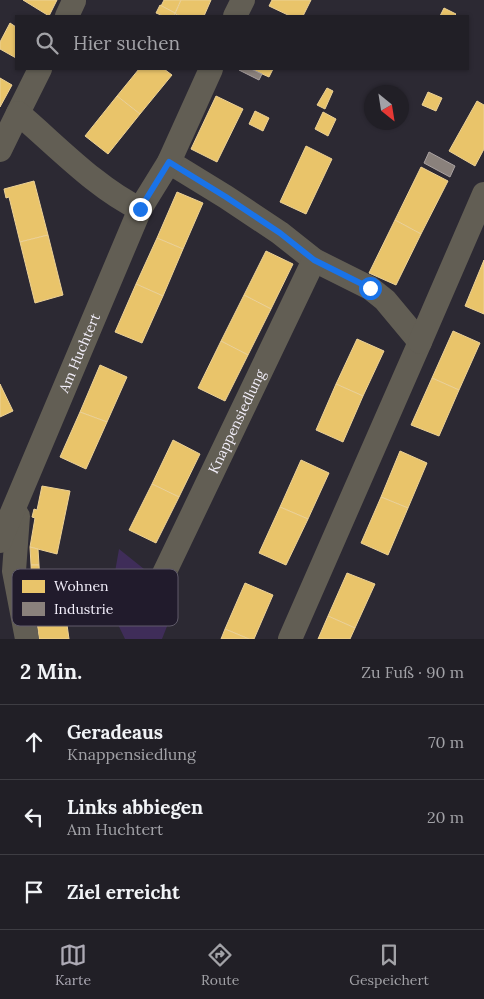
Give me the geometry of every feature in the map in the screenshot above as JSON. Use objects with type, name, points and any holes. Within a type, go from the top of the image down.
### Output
[{"type":"street","points":[[236,15],[243,0]]},
{"type":"street","points":[[0,150],[40,70]]},
{"type":"street","name":"Am Huchtert","points":[[0,541],[140,209],[169,162],[211,70]]},
{"type":"street","points":[[18,113],[105,188],[122,201],[140,209]]},
{"type":"street","points":[[169,162],[234,202],[314,260],[370,288],[385,300],[420,342]]},
{"type":"street","points":[[290,639],[484,194]]},
{"type":"street","name":"Knappensiedlung","points":[[166,569],[314,260]]},
{"type":"street","name":"Am Huchtert","points":[[14,569],[20,497]]},
{"type":"street","name":"Am Huchtert","points":[[25,626],[27,639]]},
{"type":"shaded area","points":[[119,549],[144,569],[115,569]]},
{"type":"shaded area","points":[[119,626],[167,626],[162,639],[125,639]]},
{"type":"building: Wohnen","points":[[23,0],[57,0],[50,15]]},
{"type":"building: Wohnen","points":[[164,0],[181,0],[175,13],[161,6]]},
{"type":"building: Wohnen","points":[[181,0],[211,0],[204,15],[175,14]]},
{"type":"building: Wohnen","points":[[272,0],[311,0],[304,15],[288,15],[269,6]]},
{"type":"building: Wohnen","points":[[160,5],[175,13],[175,15],[161,15],[156,13]]},
{"type":"building: Wohnen","points":[[444,8],[456,14],[455,15],[440,15]]},
{"type":"building: Wohnen","points":[[10,23],[15,26],[15,57],[0,49],[0,42]]},
{"type":"building: Wohnen","points":[[138,70],[165,70],[172,75],[140,114],[117,96]]},
{"type":"building: Wohnen","points":[[253,70],[272,70],[269,77]]},
{"type":"building: Wohnen","points":[[0,78],[12,85],[0,107]]},
{"type":"building: Wohnen","points":[[327,88],[333,91],[325,109],[317,105]]},
{"type":"building: Wohnen","points":[[428,92],[442,98],[436,111],[422,105]]},
{"type":"building: Wohnen","points":[[117,96],[140,114],[108,154],[85,136]]},
{"type":"building: Wohnen","points":[[216,96],[243,109],[217,162],[191,149]]},
{"type":"building: Wohnen","points":[[477,101],[484,105],[484,149],[475,166],[449,151]]},
{"type":"building: Wohnen","points":[[255,111],[269,118],[263,131],[249,124]]},
{"type":"building: Wohnen","points":[[323,112],[336,119],[328,136],[315,129]]},
{"type":"building: Wohnen","points":[[306,146],[332,159],[306,214],[280,202]]},
{"type":"building: Wohnen","points":[[421,167],[448,181],[421,234],[395,220]]},
{"type":"building: Wohnen","points":[[34,181],[48,235],[20,242],[9,197],[6,198],[4,189]]},
{"type":"building: Wohnen","points":[[177,192],[203,203],[183,249],[157,238]]},
{"type":"building: Wohnen","points":[[395,220],[421,234],[396,285],[369,273]]},
{"type":"building: Wohnen","points":[[48,235],[63,295],[35,303],[20,242]]},
{"type":"building: Wohnen","points":[[157,238],[183,249],[163,296],[136,284]]},
{"type":"building: Wohnen","points":[[266,251],[293,264],[271,309],[244,295]]},
{"type":"building: Wohnen","points":[[484,260],[484,314],[465,306]]},
{"type":"building: Wohnen","points":[[136,284],[163,296],[142,343],[115,332]]},
{"type":"building: Wohnen","points":[[244,295],[271,309],[248,355],[221,341]]},
{"type":"building: Wohnen","points":[[453,331],[480,343],[459,390],[432,378]]},
{"type":"building: Wohnen","points":[[357,339],[384,351],[363,396],[336,384]]},
{"type":"building: Wohnen","points":[[221,341],[248,355],[225,401],[198,388]]},
{"type":"building: Wohnen","points":[[100,365],[127,377],[107,422],[80,412]]},
{"type":"building: Wohnen","points":[[432,378],[459,390],[439,436],[411,425]]},
{"type":"building: Wohnen","points":[[0,384],[13,411],[0,417]]},
{"type":"building: Wohnen","points":[[336,384],[363,396],[343,442],[316,430]]},
{"type":"building: Wohnen","points":[[80,412],[107,422],[86,469],[60,457]]},
{"type":"building: Wohnen","points":[[173,440],[200,454],[179,497],[152,484]]},
{"type":"building: Wohnen","points":[[400,451],[427,463],[408,508],[381,497]]},
{"type":"building: Wohnen","points":[[301,460],[329,473],[308,519],[280,507]]},
{"type":"building: Wohnen","points":[[152,484],[179,497],[156,543],[129,530]]},
{"type":"building: Wohnen","points":[[42,486],[70,491],[57,554],[30,547],[35,518],[32,517],[34,509],[37,510]]},
{"type":"building: Wohnen","points":[[381,497],[408,508],[388,555],[361,543]]},
{"type":"building: Wohnen","points":[[280,507],[308,519],[286,565],[259,553]]},
{"type":"building: Wohnen","points":[[30,547],[38,549],[39,565],[31,565]]},
{"type":"building: Wohnen","points":[[31,565],[39,565],[39,569],[31,569]]},
{"type":"building: Wohnen","points":[[347,573],[375,584],[355,628],[328,616]]},
{"type":"building: Wohnen","points":[[245,583],[273,595],[254,639],[249,639],[225,629]]},
{"type":"building: Wohnen","points":[[328,616],[355,628],[350,639],[318,639]]},
{"type":"building: Wohnen","points":[[38,626],[67,626],[69,639],[39,639]]},
{"type":"building: Wohnen","points":[[225,629],[249,639],[221,639]]},
{"type":"building: Industrie","points":[[239,70],[253,70],[262,74],[259,80]]},
{"type":"building: Industrie","points":[[429,152],[455,166],[450,177],[424,163]]},
{"type":"route","points":[[140,209],[169,162],[280,233],[314,260],[370,288]]}]
